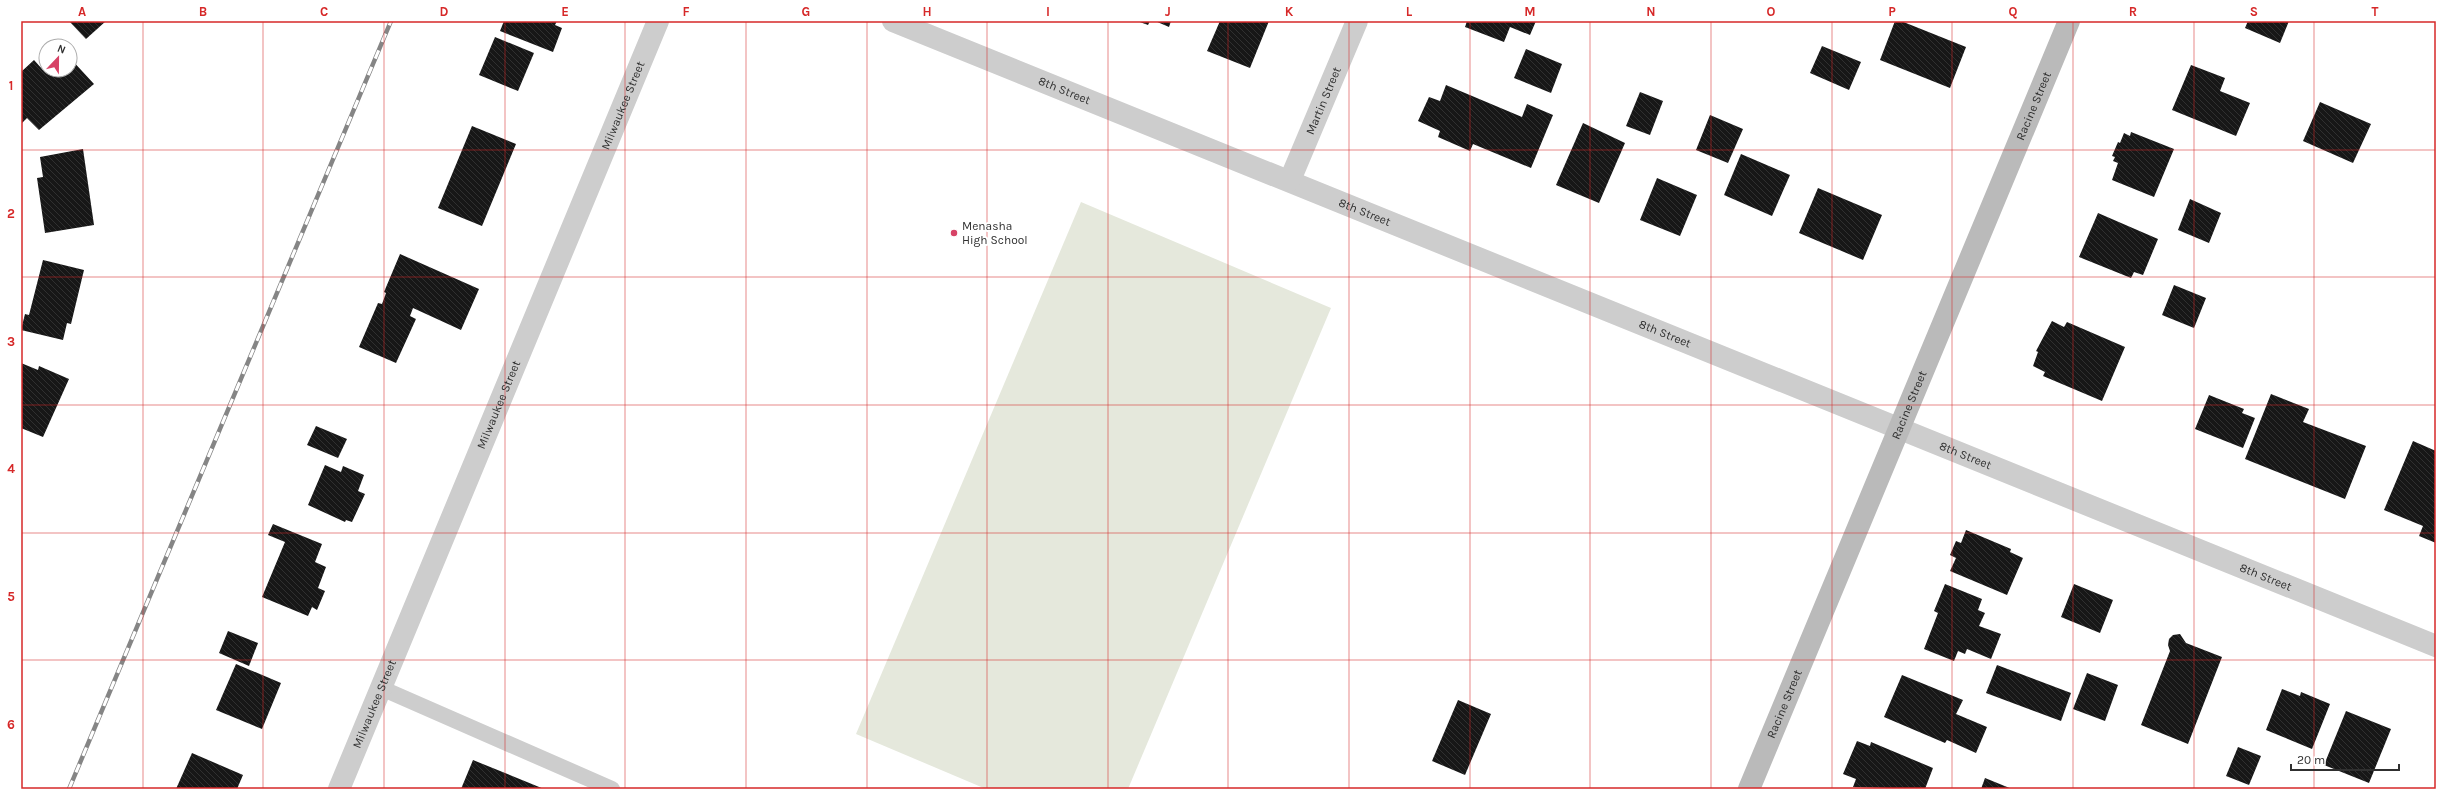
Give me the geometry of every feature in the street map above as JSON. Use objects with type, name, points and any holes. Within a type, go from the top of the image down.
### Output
[{"type":"main road","name":"Racine Street","points":[[1749,789],[2069,21]]},
{"type":"street","name":"Milwaukee Street","points":[[339,789],[658,21]]},
{"type":"street","name":"8th Street","points":[[894,21],[1290,180],[1582,301],[2436,646]]},
{"type":"street","name":"Martin Street","points":[[1290,180],[1357,21]]},
{"type":"lane","points":[[381,688],[612,789]]},
{"type":"shaded area","points":[[1081,202],[1331,308],[1128,789],[986,789],[856,734]]},
{"type":"building","points":[[69,21],[106,21],[86,39]]},
{"type":"building","points":[[504,21],[557,21],[555,25],[562,28],[553,52],[500,31]]},
{"type":"building","points":[[1137,21],[1150,21],[1148,25]]},
{"type":"building","points":[[1155,21],[1171,21],[1169,27]]},
{"type":"building","points":[[1220,21],[1269,21],[1250,68],[1207,51]]},
{"type":"building","points":[[1467,21],[1536,21],[1530,35],[1510,27],[1504,42],[1465,27]]},
{"type":"building","points":[[1895,21],[1901,21],[1966,47],[1950,88],[1880,60]]},
{"type":"building","points":[[2248,21],[2289,21],[2280,43],[2245,28]]},
{"type":"building","points":[[495,37],[534,53],[518,91],[479,75]]},
{"type":"building","points":[[1822,46],[1861,62],[1849,90],[1810,73]]},
{"type":"building","points":[[1526,49],[1562,64],[1551,93],[1514,78]]},
{"type":"building","points":[[34,60],[38,64],[38,78],[78,78],[78,67],[94,84],[39,130],[27,118],[22,123],[21,72]]},
{"type":"building","points":[[2191,65],[2225,78],[2220,91],[2250,103],[2236,136],[2172,110]]},
{"type":"building","points":[[1446,85],[1522,117],[1527,104],[1553,115],[1531,168],[1473,144],[1470,151],[1438,137],[1440,131],[1418,121],[1429,97],[1440,101]]},
{"type":"building","points":[[1640,92],[1663,101],[1650,135],[1626,126]]},
{"type":"building","points":[[2320,102],[2371,124],[2353,163],[2303,141]]},
{"type":"building","points":[[1710,115],[1743,129],[1728,163],[1696,150]]},
{"type":"building","points":[[1583,123],[1625,143],[1599,203],[1556,185]]},
{"type":"building","points":[[472,126],[516,144],[482,226],[438,208]]},
{"type":"building","points":[[2131,132],[2174,149],[2154,197],[2112,180],[2118,163],[2113,161],[2115,157],[2112,156],[2124,133],[2130,136]]},
{"type":"building","points":[[83,149],[94,225],[45,233],[37,178],[43,177],[40,157]]},
{"type":"building","points":[[1741,154],[1790,175],[1772,216],[1724,195]]},
{"type":"building","points":[[1657,178],[1697,195],[1680,236],[1640,220]]},
{"type":"building","points":[[1818,188],[1882,215],[1863,260],[1799,233]]},
{"type":"building","points":[[2190,199],[2221,213],[2209,243],[2178,230]]},
{"type":"building","points":[[2098,213],[2158,239],[2143,275],[2134,272],[2131,278],[2079,257]]},
{"type":"building","points":[[400,254],[479,289],[461,330],[413,308],[410,316],[416,319],[396,363],[359,347],[378,303],[382,304],[386,293],[384,292]]},
{"type":"building","points":[[43,260],[84,270],[71,324],[67,323],[63,340],[21,330],[25,314],[29,315]]},
{"type":"building","points":[[2174,285],[2206,298],[2194,328],[2162,315]]},
{"type":"building","points":[[2052,321],[2064,327],[2067,322],[2125,347],[2102,401],[2043,376],[2045,372],[2033,366],[2038,352],[2036,351]]},
{"type":"building","points":[[21,363],[38,370],[39,366],[69,379],[43,437],[21,428]]},
{"type":"building","points":[[2271,394],[2309,409],[2303,422],[2366,446],[2345,499],[2245,459]]},
{"type":"building","points":[[2209,395],[2244,409],[2242,413],[2255,418],[2243,448],[2195,429]]},
{"type":"building","points":[[316,426],[347,439],[338,458],[307,445]]},
{"type":"building","points":[[2413,441],[2436,451],[2436,543],[2419,536],[2423,526],[2384,510]]},
{"type":"building","points":[[325,465],[341,472],[343,466],[364,475],[358,491],[365,494],[352,522],[346,520],[345,522],[308,505]]},
{"type":"building","points":[[273,524],[322,544],[315,562],[326,567],[318,588],[325,591],[317,610],[312,607],[308,616],[262,597],[285,542],[268,535]]},
{"type":"building","points":[[1966,530],[2011,549],[2010,552],[2023,558],[2007,595],[1950,571],[1956,558],[1950,555],[1956,541],[1961,543]]},
{"type":"building","points":[[1945,584],[1982,599],[1978,610],[1985,613],[1979,626],[2001,634],[1991,659],[1967,649],[1965,654],[1958,651],[1954,661],[1924,649],[1938,613],[1934,611]]},
{"type":"building","points":[[2074,584],[2113,600],[2100,633],[2061,617]]},
{"type":"building","points":[[228,631],[258,643],[249,666],[219,653]]},
{"type":"building","points":[[2180,634],[2186,643],[2222,657],[2188,744],[2141,725],[2170,651],[2168,645],[2169,639],[2173,635]]},
{"type":"building","points":[[236,664],[281,683],[262,729],[216,710]]},
{"type":"building","points":[[1997,665],[2071,693],[2061,721],[1986,693]]},
{"type":"building","points":[[2087,673],[2118,685],[2105,721],[2073,709]]},
{"type":"building","points":[[1902,675],[1963,700],[1956,714],[1987,727],[1976,753],[1947,740],[1945,743],[1884,717]]},
{"type":"building","points":[[2282,689],[2300,696],[2301,692],[2330,704],[2312,749],[2266,730]]},
{"type":"building","points":[[1458,700],[1491,714],[1465,775],[1432,761]]},
{"type":"building","points":[[2346,711],[2391,729],[2369,783],[2324,765]]},
{"type":"building","points":[[1857,741],[1870,746],[1871,742],[1933,768],[1925,789],[1853,787],[1856,779],[1843,774]]},
{"type":"building","points":[[2238,747],[2261,756],[2249,785],[2226,776]]},
{"type":"building","points":[[192,753],[243,775],[237,789],[176,789]]},
{"type":"building","points":[[473,760],[544,789],[461,789]]},
{"type":"building","points":[[1985,778],[2012,789],[1981,789]]},
{"type":"railway","points":[[69,789],[391,21]]},
{"type":"place","name":"Menasha High School","points":[[954,233]]}]
